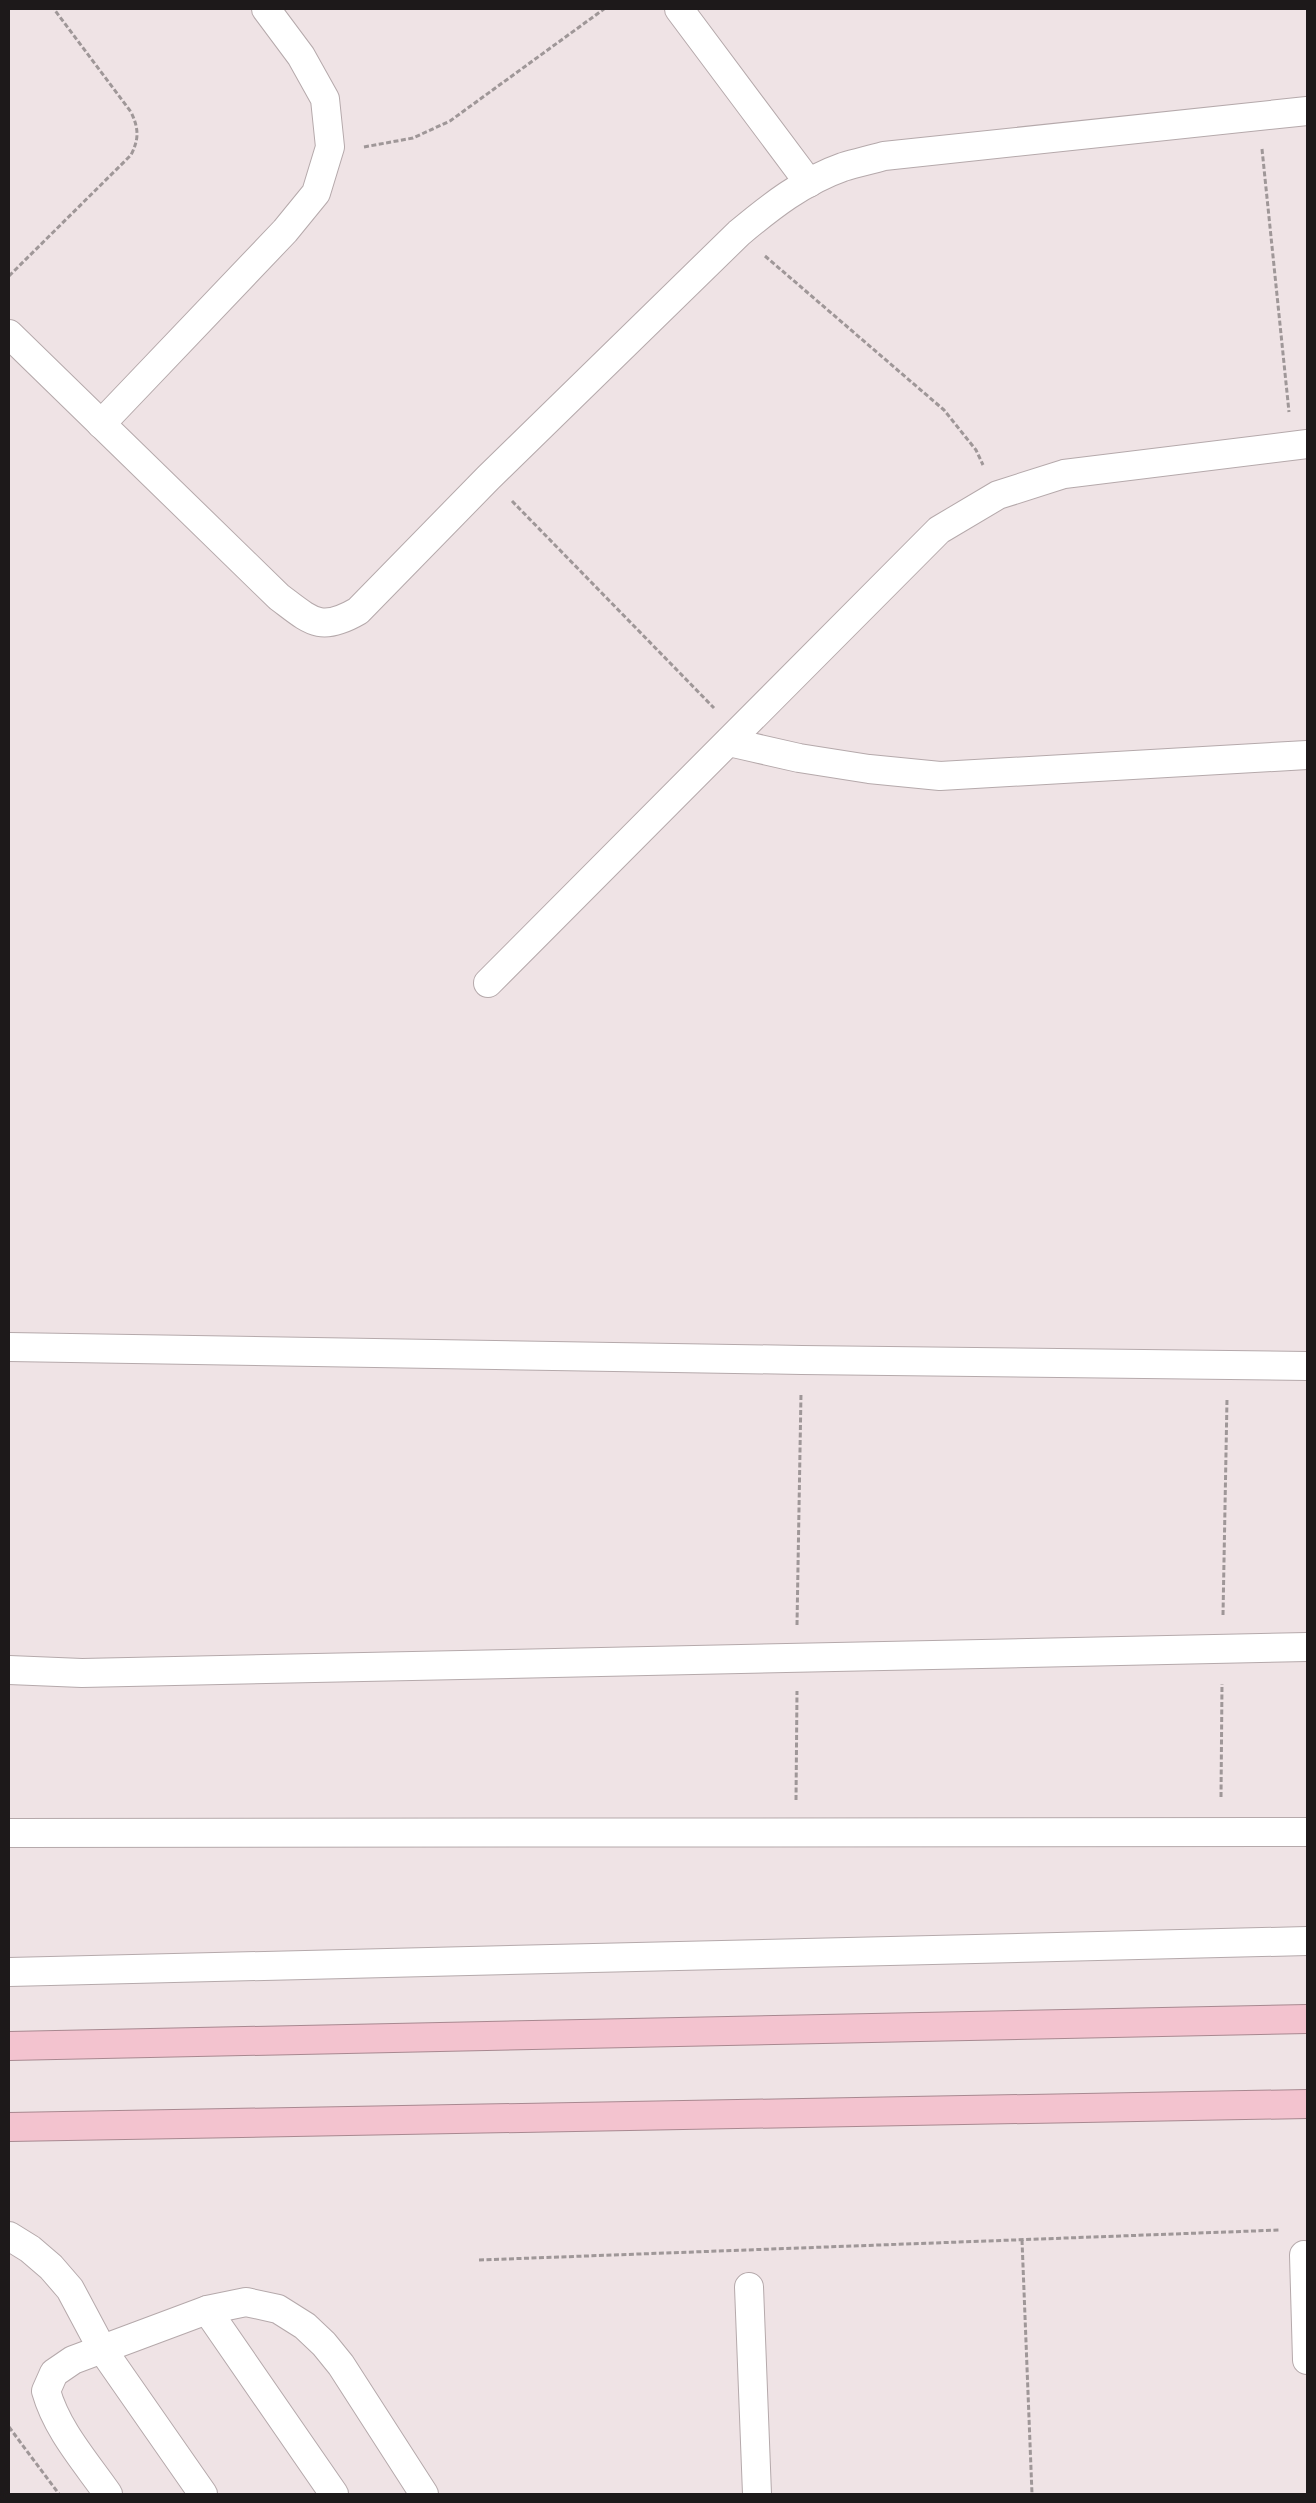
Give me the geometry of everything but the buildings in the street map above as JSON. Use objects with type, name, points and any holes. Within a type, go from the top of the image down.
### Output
[{"type":"highway","points":[[9,2046],[1307,2019]]},
{"type":"highway","points":[[9,2127],[1307,2104]]},
{"type":"street","points":[[101,424],[291,223],[316,193],[330,147],[325,98],[301,56],[266,9]]},
{"type":"street","points":[[679,9],[810,182]]},
{"type":"street","points":[[9,334],[279,597],[302,614],[321,624],[339,622],[358,611],[488,478],[739,233],[776,202],[810,182],[842,168],[884,156],[1307,111]]},
{"type":"street","points":[[488,983],[939,530],[998,495],[1064,474],[1300,445]]},
{"type":"street","points":[[734,737],[799,758],[869,769],[940,776],[1307,754]]},
{"type":"street","points":[[9,1347],[1307,1366]]},
{"type":"street","points":[[9,1670],[92,1673],[1222,1647],[1307,1647]]},
{"type":"street","points":[[9,1833],[1307,1832]]},
{"type":"street","points":[[9,1972],[1307,1941]]},
{"type":"street","points":[[9,2236],[30,2249],[51,2267],[70,2288],[102,2348],[203,2494]]},
{"type":"street","points":[[1304,2255],[1307,2360]]},
{"type":"street","points":[[749,2287],[757,2494]]},
{"type":"street","points":[[108,2494],[51,2410],[46,2391],[54,2373],[72,2360],[102,2348],[207,2310],[246,2302],[278,2309],[305,2326],[324,2344],[341,2364],[424,2494]]},
{"type":"street","points":[[207,2310],[334,2494]]},
{"type":"path","points":[[9,276],[131,155],[138,142],[138,126],[131,112],[54,9]]},
{"type":"path","points":[[330,147],[372,147],[388,144],[413,138],[450,121],[604,9]]},
{"type":"path","points":[[1258,116],[1300,445]]},
{"type":"path","points":[[739,233],[944,410],[976,450],[998,495]]},
{"type":"path","points":[[488,478],[734,737]]},
{"type":"path","points":[[796,1832],[802,1360]]},
{"type":"path","points":[[1221,1832],[1222,1647],[1228,1366]]},
{"type":"path","points":[[478,2260],[1282,2230]]},
{"type":"path","points":[[1022,2240],[1032,2494]]},
{"type":"path","points":[[9,2427],[59,2494]]}]
